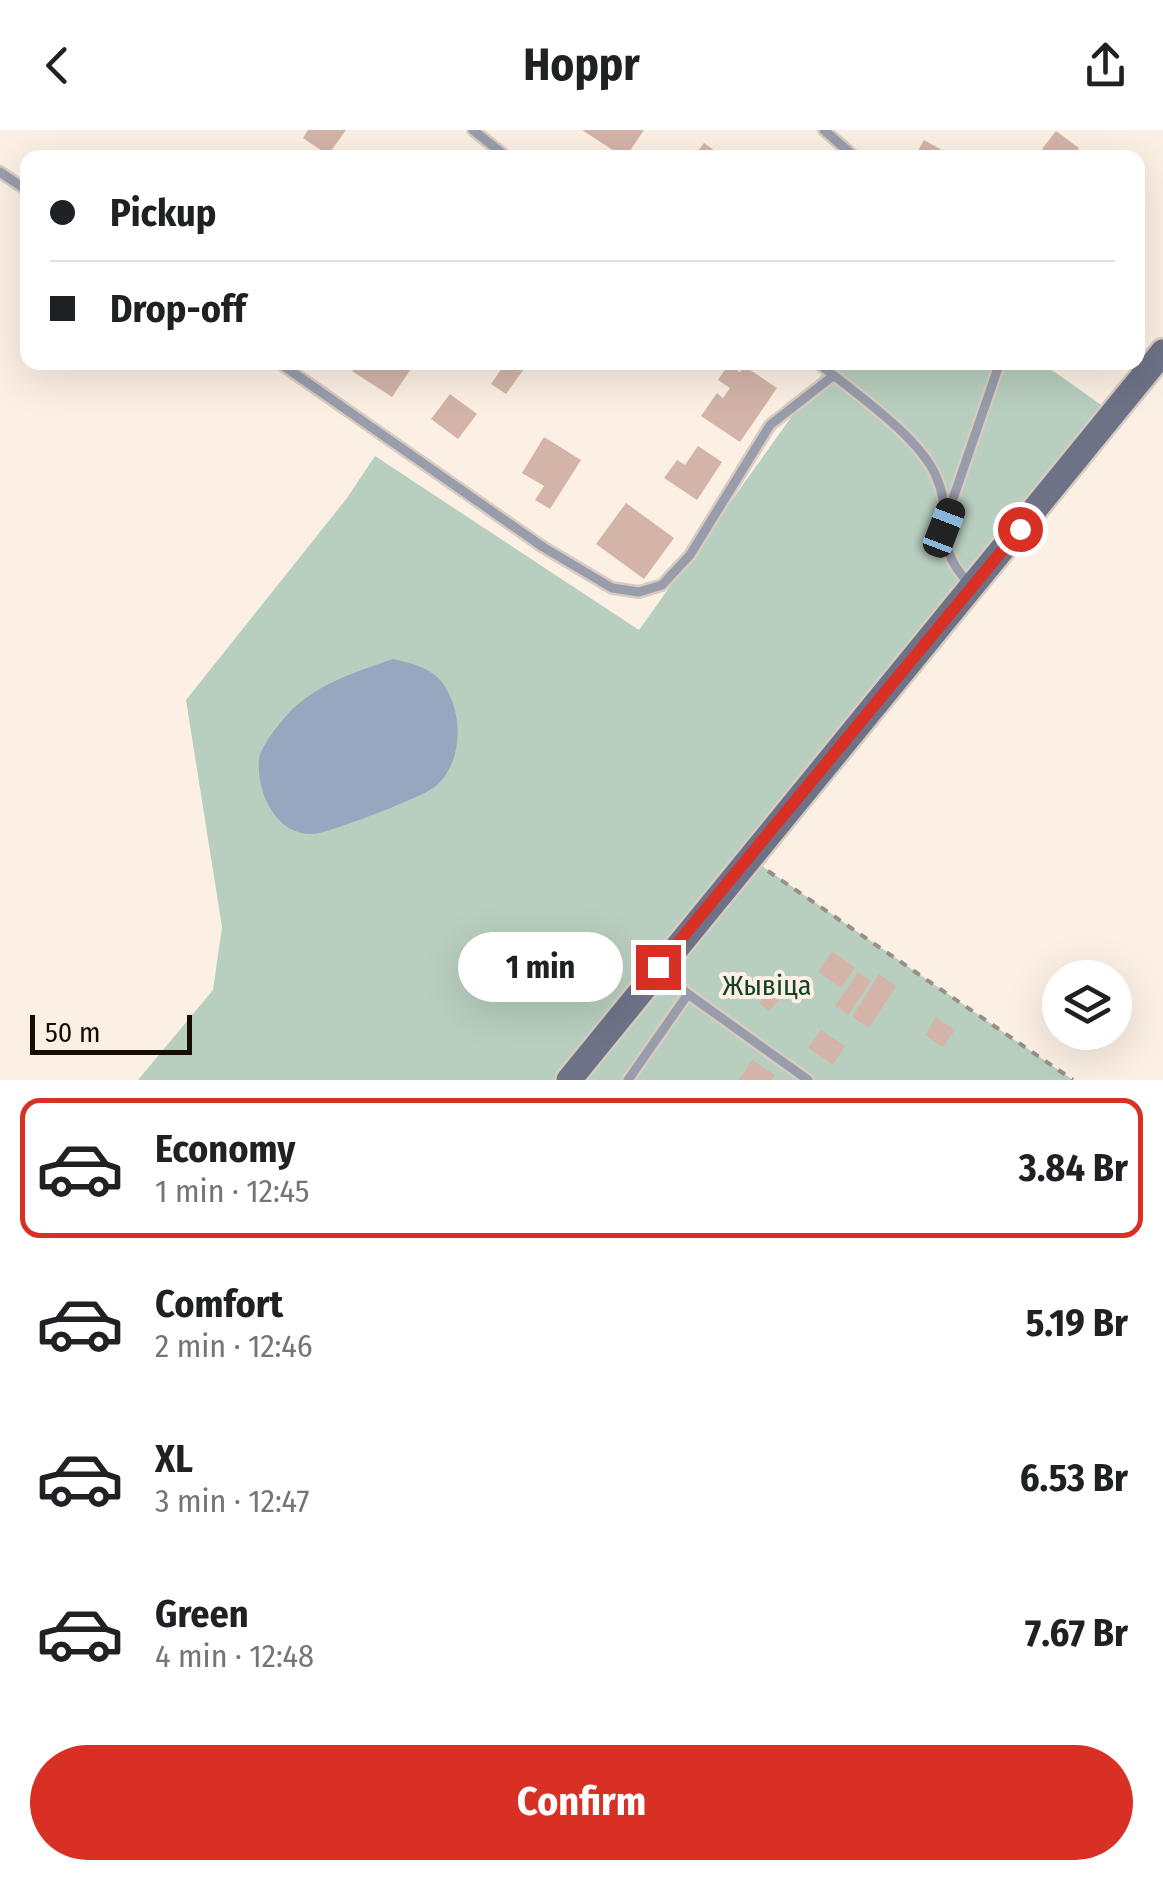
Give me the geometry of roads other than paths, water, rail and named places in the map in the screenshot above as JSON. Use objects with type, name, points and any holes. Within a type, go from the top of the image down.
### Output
[{"type":"street","points":[[569,1080],[1163,352]]},
{"type":"lane","points":[[473,130],[498,150]]},
{"type":"lane","points":[[824,130],[847,150]]},
{"type":"lane","points":[[289,370],[543,548],[612,588],[639,592],[662,584],[690,555],[770,426],[833,376]]},
{"type":"lane","points":[[826,370],[918,449],[937,478],[950,564],[972,586]]},
{"type":"lane","points":[[944,528],[997,370]]},
{"type":"lane","points":[[658,967],[688,994],[808,1080]]},
{"type":"lane","points":[[628,1080],[688,994]]},
{"type":"water","points":[[393,659],[431,672],[449,693],[458,735],[445,776],[416,797],[333,829],[308,834],[295,831],[274,814],[262,788],[259,760],[268,740],[293,709],[318,690]]},
{"type":"park label","name":"Жывіца","points":[[767,985]]}]
